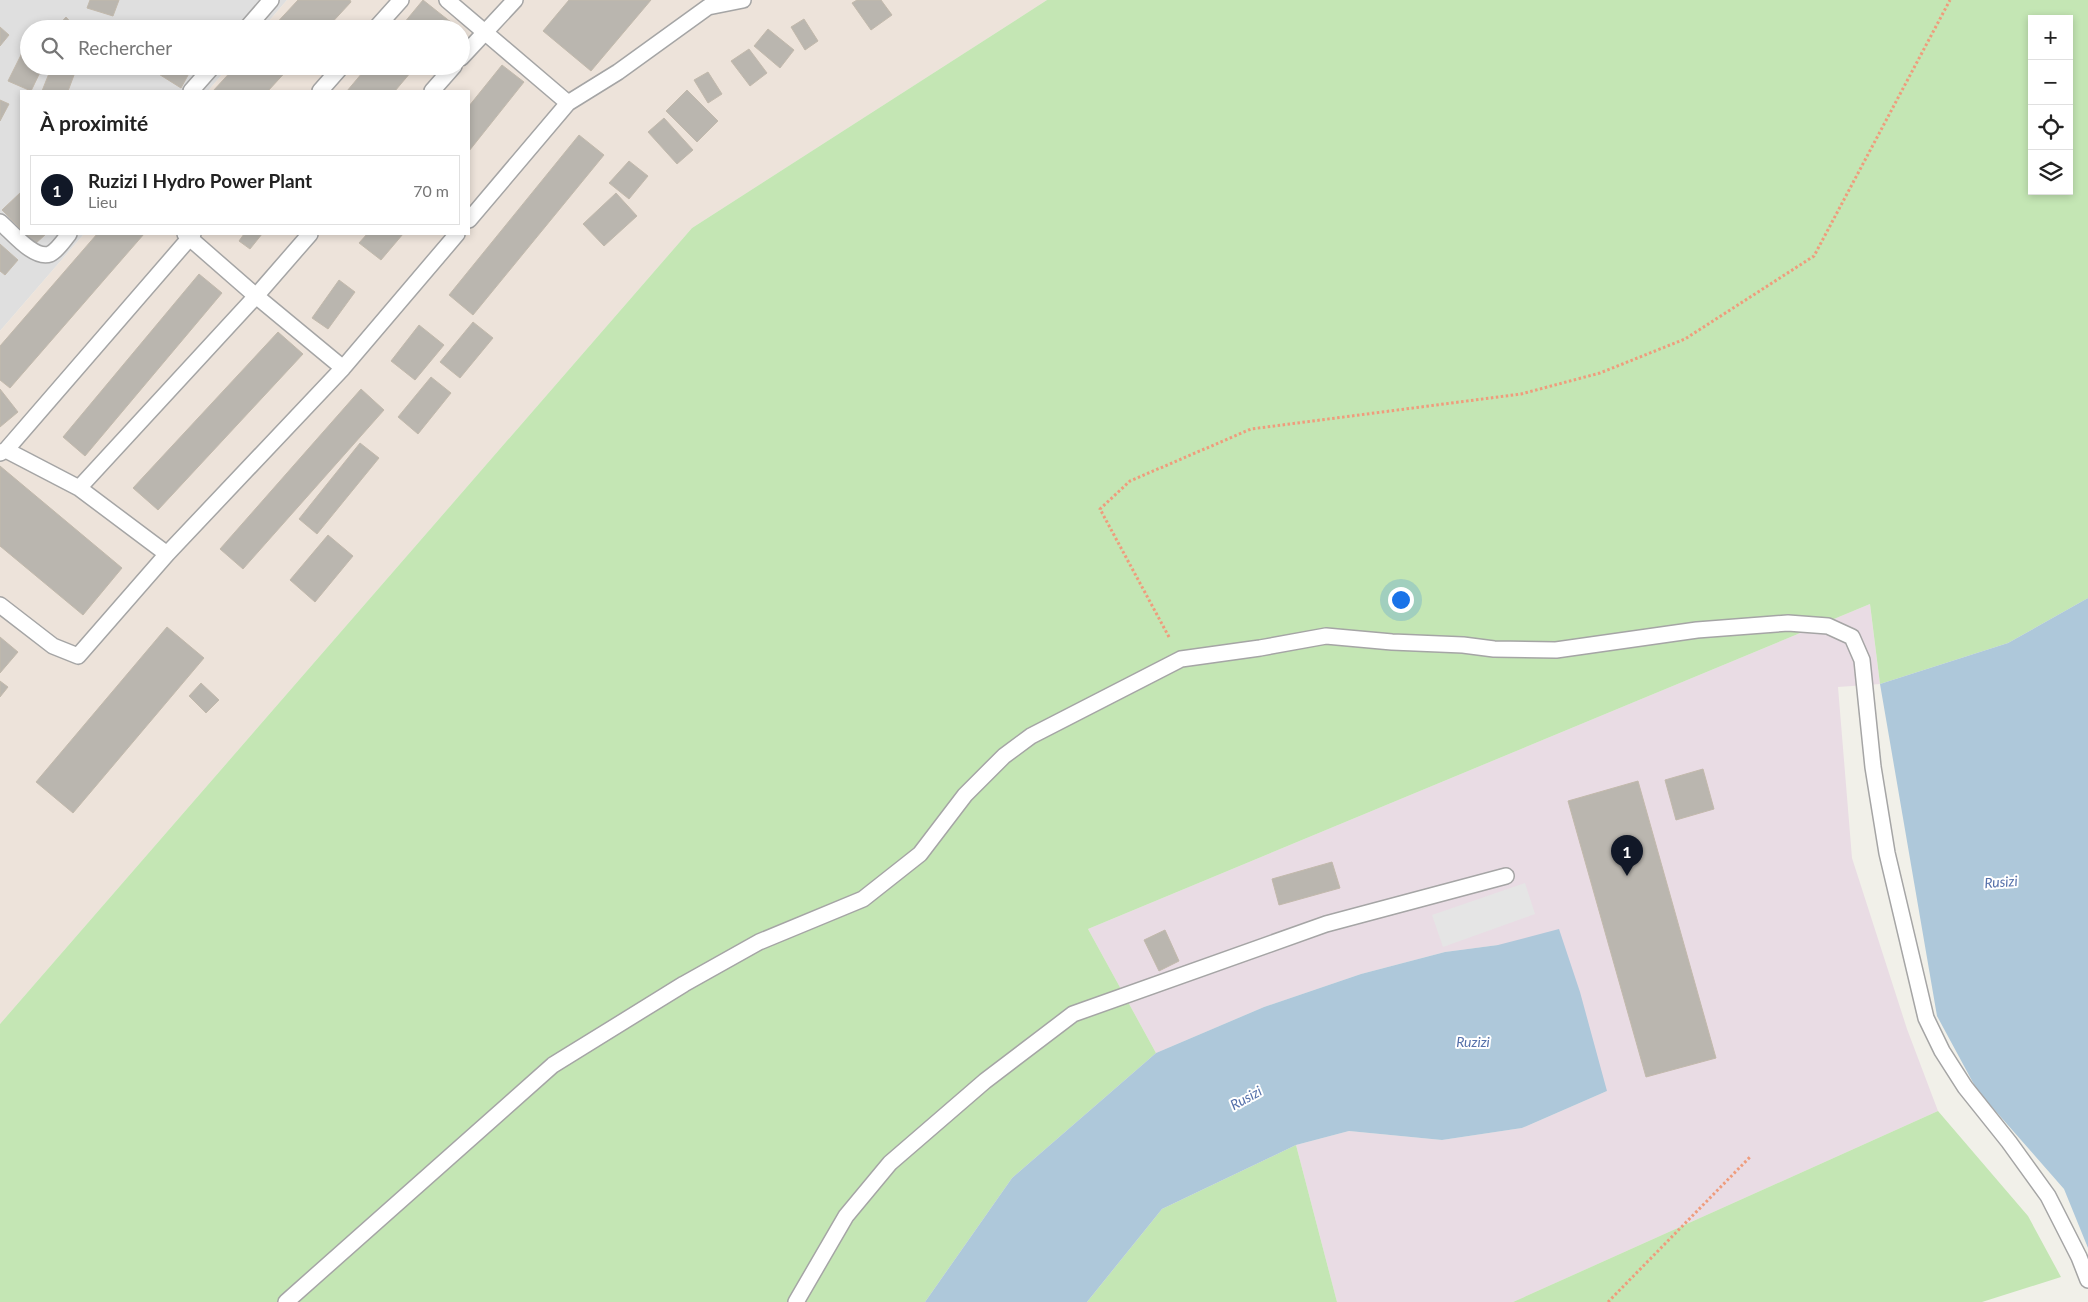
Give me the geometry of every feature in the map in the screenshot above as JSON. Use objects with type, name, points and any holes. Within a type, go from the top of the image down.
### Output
[{"type":"lane","points":[[254,20],[271,0]]},
{"type":"lane","points":[[383,20],[401,0]]},
{"type":"lane","points":[[447,0],[568,102]]},
{"type":"lane","points":[[470,48],[514,0]]},
{"type":"lane","points":[[470,219],[568,102],[618,72],[704,4],[743,0]]},
{"type":"lane","points":[[192,90],[205,75]]},
{"type":"lane","points":[[321,90],[334,75]]},
{"type":"lane","points":[[433,90],[446,75]]},
{"type":"lane","points":[[0,222],[35,254],[52,254],[68,235]]},
{"type":"lane","points":[[167,554],[79,488],[3,451],[190,235],[256,296],[343,368]]},
{"type":"lane","points":[[79,488],[256,296],[309,235]]},
{"type":"lane","points":[[0,605],[53,646],[78,656],[167,554],[343,368],[456,235]]},
{"type":"lane","points":[[286,1302],[553,1065],[684,984],[760,942],[863,899],[920,854],[965,795],[1004,756],[1032,736],[1181,659],[1260,648],[1326,636],[1392,642],[1463,645],[1494,649],[1556,650],[1697,630],[1788,623],[1828,626],[1852,637],[1862,660],[1872,767],[1887,853],[1926,1018],[1942,1051],[1965,1087],[2009,1142],[2048,1196],[2079,1257],[2088,1280]]},
{"type":"lane","points":[[796,1302],[846,1216],[890,1163],[985,1081],[1073,1014],[1228,957],[1326,924],[1506,876]]},
{"type":"path","points":[[1181,659],[1100,509],[1130,481],[1251,429],[1521,394],[1600,373],[1685,339],[1814,256],[1950,0]]},
{"type":"path","points":[[1608,1302],[1750,1157]]},
{"type":"shaded area","points":[[0,0],[287,0],[270,20],[20,20],[20,75],[221,75],[209,90],[20,90],[20,235],[83,235],[0,331]]},
{"type":"shaded area","points":[[287,0],[1047,0],[692,228],[0,1024],[0,331],[83,235],[470,235],[470,90],[209,90],[221,75],[470,75],[470,20],[270,20]]},
{"type":"shaded area","points":[[1870,604],[1880,684],[1838,687],[1852,858],[1907,1029],[1938,1111],[1513,1302],[1337,1302],[1296,1145],[1349,1131],[1442,1140],[1522,1128],[1607,1091],[1498,945],[1445,952],[1361,974],[1264,1007],[1156,1053],[1088,929]]},
{"type":"shaded area","points":[[1525,883],[1535,914],[1443,947],[1432,915]]},
{"type":"green space","points":[[1047,0],[2088,0],[2088,598],[2008,643],[1880,684],[1870,604],[1088,929],[1156,1053],[1012,1178],[925,1302],[0,1302],[0,1024],[692,228]]},
{"type":"green space","points":[[1938,1111],[2028,1216],[2061,1277],[1982,1302],[1513,1302]]},
{"type":"green space","points":[[1296,1145],[1337,1302],[1087,1302],[1162,1209]]},
{"type":"water","name":"Rusizi","points":[[2088,598],[2088,1248],[2064,1189],[1977,1090],[1937,1016],[1880,684],[2008,643]]},
{"type":"water","name":"Ruzizi","points":[[1559,929],[1580,992],[1607,1091],[1522,1128],[1442,1140],[1349,1131],[1296,1145],[1162,1209],[1087,1302],[925,1302],[1012,1178],[1156,1053],[1264,1007],[1361,974],[1445,952],[1498,945]]},
{"type":"building","points":[[90,0],[119,0],[113,16],[87,8]]},
{"type":"building","points":[[298,0],[350,0],[351,2],[334,20],[279,20]]},
{"type":"building","points":[[423,0],[448,20],[406,20]]},
{"type":"building","points":[[569,0],[651,0],[591,71],[543,31]]},
{"type":"building","points":[[857,0],[881,0],[892,15],[871,30],[852,3]]},
{"type":"building","points":[[804,19],[818,41],[805,50],[791,27]]},
{"type":"building","points":[[0,27],[9,35],[0,46]]},
{"type":"building","points":[[768,29],[794,50],[780,68],[754,46]]},
{"type":"building","points":[[749,49],[767,73],[750,86],[731,61]]},
{"type":"building","points":[[20,57],[20,75],[39,75],[31,90],[8,81]]},
{"type":"building","points":[[502,65],[524,82],[470,150],[470,105]]},
{"type":"building","points":[[708,72],[722,94],[708,103],[694,80]]},
{"type":"building","points":[[48,75],[74,75],[68,90],[42,90]]},
{"type":"building","points":[[160,75],[188,75],[181,88]]},
{"type":"building","points":[[228,75],[283,75],[269,90],[214,90]]},
{"type":"building","points":[[360,75],[408,75],[396,90],[348,90]]},
{"type":"building","points":[[687,90],[718,121],[697,142],[666,111]]},
{"type":"building","points":[[0,100],[9,104],[0,121]]},
{"type":"building","points":[[664,118],[693,150],[677,164],[648,132]]},
{"type":"building","points":[[579,135],[604,155],[473,315],[449,295]]},
{"type":"building","points":[[629,161],[648,176],[629,199],[609,183]]},
{"type":"building","points":[[20,193],[20,228],[2,210]]},
{"type":"building","points":[[616,193],[637,216],[604,246],[583,224]]},
{"type":"building","points":[[26,235],[45,235],[35,244]]},
{"type":"building","points":[[96,235],[143,235],[10,388],[0,380],[0,346]]},
{"type":"building","points":[[243,235],[261,235],[250,249],[239,241]]},
{"type":"building","points":[[366,235],[402,235],[381,260],[359,243]]},
{"type":"building","points":[[0,244],[18,260],[5,275],[0,271]]},
{"type":"building","points":[[199,274],[222,293],[85,456],[63,437]]},
{"type":"building","points":[[339,280],[355,292],[328,329],[312,318]]},
{"type":"building","points":[[473,322],[493,338],[460,378],[440,362]]},
{"type":"building","points":[[419,325],[444,345],[415,380],[391,361]]},
{"type":"building","points":[[278,332],[303,354],[158,510],[133,488]]},
{"type":"building","points":[[431,377],[451,393],[418,434],[398,417]]},
{"type":"building","points":[[0,389],[18,412],[0,427]]},
{"type":"building","points":[[361,389],[384,410],[243,569],[220,549]]},
{"type":"building","points":[[360,443],[379,458],[317,534],[299,519]]},
{"type":"building","points":[[0,466],[122,568],[83,615],[0,546]]},
{"type":"building","points":[[328,535],[353,556],[315,602],[290,580]]},
{"type":"building","points":[[167,627],[204,658],[73,813],[36,782]]},
{"type":"building","points":[[0,637],[18,652],[0,673]]},
{"type":"building","points":[[0,681],[8,687],[0,697]]},
{"type":"building","points":[[201,683],[219,700],[206,713],[189,696]]},
{"type":"building","points":[[1703,769],[1714,809],[1676,820],[1665,780]]},
{"type":"building","points":[[1638,781],[1716,1058],[1646,1077],[1568,801]]},
{"type":"building","points":[[1332,862],[1340,888],[1279,905],[1272,879]]},
{"type":"building","points":[[1165,930],[1179,961],[1159,971],[1144,940]]},
{"type":"place","name":"Ruzizi I Hydro Power Plant","points":[[1627,876]]}]
